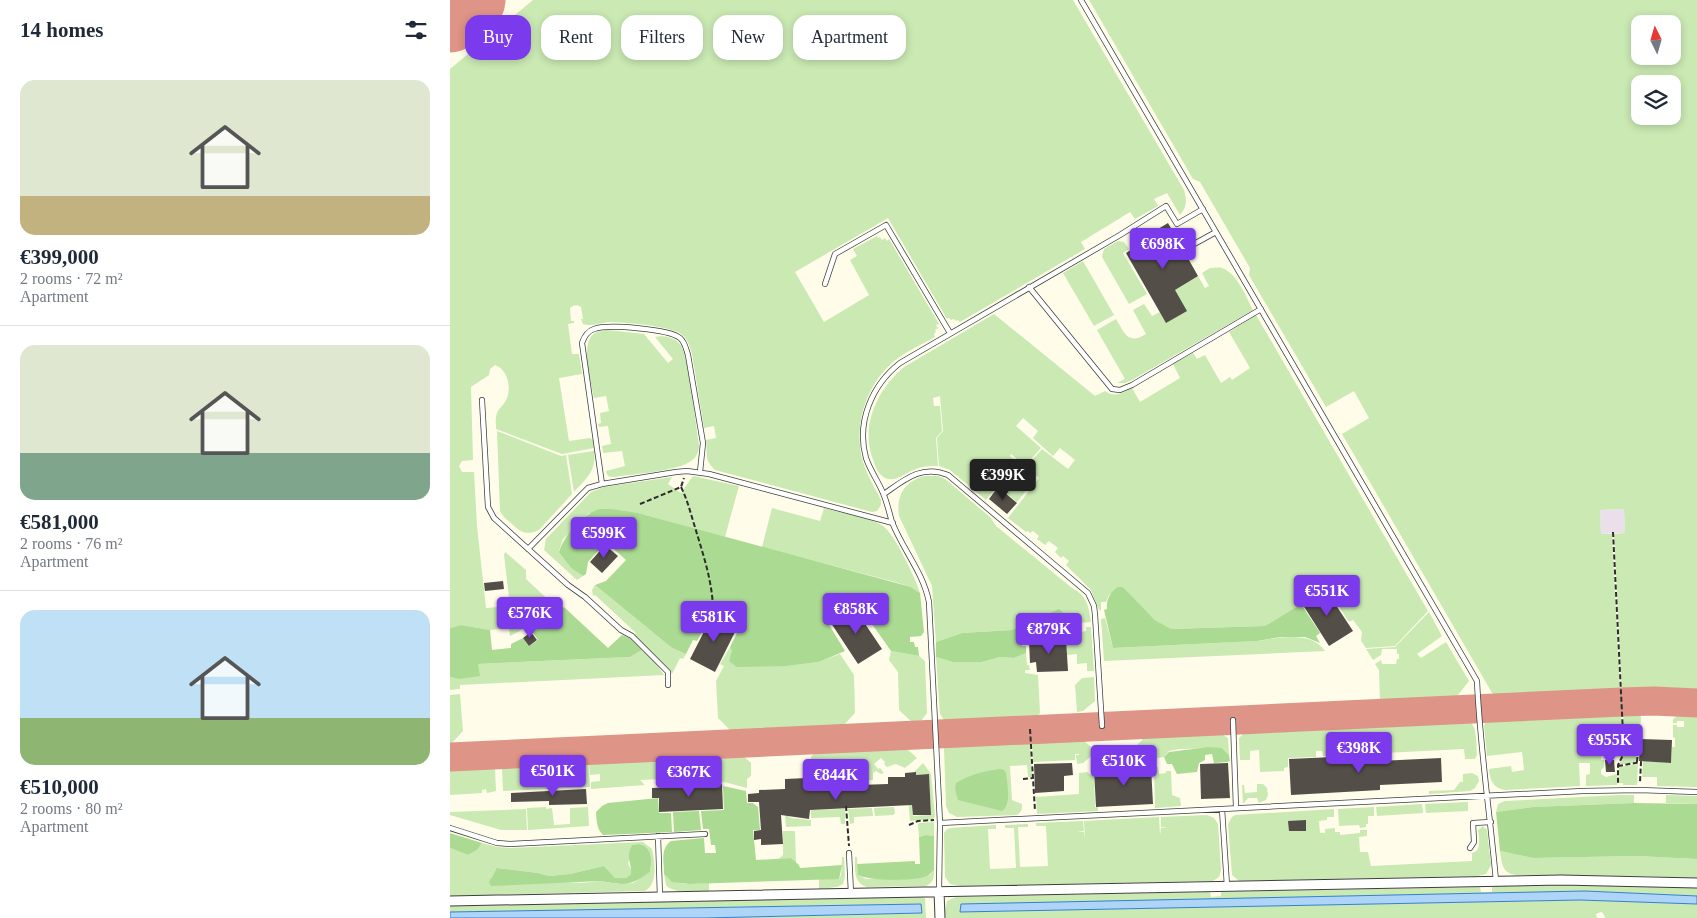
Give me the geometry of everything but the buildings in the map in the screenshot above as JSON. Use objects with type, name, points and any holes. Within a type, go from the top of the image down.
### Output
[{"type":"street","points":[[450,901],[1561,880],[1697,883]]},
{"type":"street","points":[[940,892],[940,918]]},
{"type":"lane","points":[[1081,0],[1477,681],[1479,725],[1496,881]]},
{"type":"lane","points":[[940,892],[940,823],[929,602],[926,588],[893,523],[884,494],[867,460],[864,426],[870,401],[887,373],[900,363],[1120,235],[1166,206],[1177,224],[1203,209]]},
{"type":"lane","points":[[825,284],[835,254],[886,225],[950,334]]},
{"type":"lane","points":[[1186,250],[1216,232]]},
{"type":"lane","points":[[1029,287],[1112,389],[1120,390],[1132,385],[1261,309]]},
{"type":"lane","points":[[602,484],[582,343],[591,330],[607,326],[665,332],[679,337],[684,343],[688,355],[703,443],[700,472]]},
{"type":"lane","points":[[482,400],[488,507],[494,518],[568,585],[585,597],[621,630],[632,636],[668,672],[668,685]]},
{"type":"lane","points":[[528,549],[588,488],[602,484],[687,471],[700,472],[893,523]]},
{"type":"lane","points":[[884,494],[915,474],[939,471],[948,474],[1088,592],[1096,615],[1102,726]]},
{"type":"lane","points":[[1233,720],[1236,808]]},
{"type":"lane","points":[[940,823],[1618,790],[1697,792]]},
{"type":"lane","points":[[1222,809],[1227,886]]},
{"type":"lane","points":[[1470,848],[1474,842],[1473,823],[1491,822]]},
{"type":"lane","points":[[450,828],[497,843],[510,844],[705,834]]},
{"type":"lane","points":[[658,836],[660,897]]},
{"type":"lane","points":[[849,853],[851,893]]},
{"type":"path","points":[[640,504],[681,487],[687,471]]},
{"type":"path","points":[[681,487],[699,539],[709,580],[713,608]]},
{"type":"path","points":[[1613,532],[1624,753],[1618,766],[1618,790]]},
{"type":"path","points":[[1030,729],[1036,818]]},
{"type":"path","points":[[1637,763],[1639,737]]},
{"type":"path","points":[[1618,766],[1641,762],[1639,790]]},
{"type":"path","points":[[1023,779],[1033,778]]},
{"type":"path","points":[[846,806],[849,853]]},
{"type":"path","points":[[909,825],[918,821],[933,820],[940,823]]},
{"type":"shaded area","points":[[1624,509],[1625,533],[1601,534],[1600,510]]},
{"type":"green space","points":[[533,0],[1073,0],[1184,190],[1185,206],[1180,215],[1167,193],[1154,199],[1158,206],[1135,219],[1130,212],[1081,242],[1085,249],[960,322],[954,319],[947,319],[888,218],[795,272],[824,322],[869,295],[850,260],[857,256],[853,249],[877,236],[882,240],[885,238],[887,241],[889,239],[939,324],[936,325],[938,328],[935,330],[935,337],[902,355],[892,363],[868,396],[861,422],[860,449],[869,477],[881,500],[881,505],[877,511],[872,512],[715,470],[707,459],[706,440],[716,438],[714,426],[704,428],[692,354],[685,338],[675,331],[646,325],[609,322],[586,325],[583,324],[581,319],[583,319],[581,307],[577,305],[572,306],[570,308],[571,321],[574,321],[574,323],[568,324],[572,354],[579,354],[582,374],[559,378],[569,441],[590,438],[593,440],[594,448],[562,454],[496,429],[496,415],[508,396],[509,385],[506,375],[495,365],[490,369],[489,375],[471,387],[473,460],[462,461],[459,466],[462,472],[474,472],[477,526],[486,608],[510,606],[505,552],[526,570],[526,579],[555,606],[510,636],[509,628],[490,630],[461,625],[450,628],[450,69],[465,57],[465,60],[531,60],[531,15],[515,15]]},
{"type":"green space","points":[[1089,0],[1697,0],[1697,692],[1622,692],[1614,534],[1625,533],[1624,509],[1600,510],[1601,534],[1612,534],[1620,692],[1495,698],[1342,434],[1369,418],[1354,391],[1326,407],[1249,275],[1250,268],[1200,182],[1193,179]]},
{"type":"green space","points":[[1118,241],[1124,242],[1129,249],[1123,253],[1147,294],[1129,304],[1102,257],[1104,249]]},
{"type":"green space","points":[[1083,261],[1114,315],[1094,326],[1063,273]]},
{"type":"green space","points":[[1210,268],[1222,268],[1233,275],[1253,310],[1132,380],[1125,383],[1117,383],[1125,379],[1097,330],[1116,319],[1125,333],[1131,338],[1146,334],[1133,310],[1144,304],[1152,316],[1160,312],[1175,290],[1198,276],[1205,288],[1209,286],[1202,273]]},
{"type":"green space","points":[[994,314],[1095,396],[1105,391],[1118,394],[1132,388],[1140,402],[1180,378],[1173,364],[1193,353],[1197,359],[1205,355],[1221,383],[1230,377],[1232,380],[1250,368],[1229,332],[1256,315],[1428,611],[1395,646],[1366,648],[1361,641],[1362,632],[1353,620],[1349,622],[1327,588],[1319,593],[1316,590],[1306,596],[1308,600],[1265,626],[1171,629],[1155,620],[1123,587],[1109,595],[1106,602],[1101,602],[1101,610],[1099,610],[1091,590],[1066,565],[1069,561],[1063,556],[1061,558],[1055,552],[1058,548],[1049,541],[1045,545],[1037,539],[1039,536],[1033,531],[1030,533],[1026,532],[1008,518],[1039,478],[1026,467],[1042,449],[1068,469],[1075,460],[1060,448],[1053,456],[1033,438],[1038,431],[1023,418],[1016,426],[1041,448],[1025,466],[1011,454],[1010,456],[1036,478],[1017,502],[998,486],[986,500],[950,470],[939,466],[937,438],[943,431],[940,396],[933,398],[934,406],[940,406],[942,431],[936,438],[938,466],[927,466],[912,470],[895,479],[888,479],[883,476],[875,465],[870,449],[869,436],[873,410],[886,387],[904,367]]},
{"type":"green space","points":[[607,330],[644,334],[668,363],[673,359],[655,337],[668,337],[680,344],[689,376],[699,444],[697,454],[691,461],[655,472],[614,477],[607,474],[606,471],[625,466],[622,451],[603,453],[602,446],[611,444],[608,426],[599,427],[598,424],[601,423],[600,413],[609,411],[606,396],[594,398],[587,354],[590,338],[595,333]]},
{"type":"green space","points":[[497,431],[561,456],[566,455],[572,494],[539,530],[530,533],[520,531],[500,511]]},
{"type":"green space","points":[[594,451],[594,464],[590,474],[574,492],[568,455]]},
{"type":"green space","points":[[693,476],[739,486],[725,537],[638,513],[589,513],[563,539],[559,551],[571,568],[583,576],[577,580],[544,550],[546,539],[591,492],[604,487],[672,477],[668,484],[681,493]]},
{"type":"green space","points":[[924,476],[938,476],[945,479],[990,517],[996,526],[1084,598],[1088,606],[1091,622],[1080,623],[1081,632],[1086,631],[1086,627],[1091,627],[1094,671],[1087,671],[1087,663],[1077,664],[1077,654],[1067,655],[1066,638],[1069,618],[1046,614],[1012,630],[962,633],[936,642],[932,586],[899,516],[898,509],[900,496],[903,491],[911,482]]},
{"type":"green space","points":[[772,508],[820,521],[824,508],[863,518],[883,526],[893,537],[920,593],[911,587],[895,582],[762,547]]},
{"type":"green space","points":[[599,509],[638,513],[911,587],[920,593],[924,632],[921,636],[910,637],[910,642],[914,642],[915,647],[918,647],[919,656],[891,651],[858,604],[848,609],[846,607],[834,614],[836,619],[828,623],[845,651],[819,662],[787,666],[737,667],[729,661],[732,651],[730,647],[739,629],[731,624],[733,619],[723,614],[721,618],[712,614],[697,641],[693,640],[686,654],[672,648],[595,585],[606,581],[626,560],[606,542],[588,562],[586,574],[583,576],[571,568],[559,552],[574,526],[586,516]]},
{"type":"green space","points":[[595,585],[672,648],[686,654],[683,659],[680,658],[672,674],[634,635],[636,633],[595,595],[593,596],[592,590]]},
{"type":"green space","points":[[1118,587],[1123,587],[1155,620],[1171,629],[1265,626],[1301,604],[1320,633],[1316,636],[1320,643],[1305,637],[1281,637],[1257,641],[1113,648],[1104,610],[1107,609],[1107,602],[1111,594]]},
{"type":"green space","points":[[564,607],[608,648],[622,635],[631,639],[642,650],[630,657],[478,664],[480,676],[459,679],[450,677],[450,628],[461,625],[490,630],[492,650],[511,648],[511,644],[523,638],[529,646],[538,640],[532,631]]},
{"type":"green space","points":[[1059,609],[1069,618],[1067,631],[1033,634],[1022,639],[1022,646],[1026,646],[1026,653],[1014,658],[1000,657],[982,662],[953,662],[936,657],[936,642],[962,633],[1012,630]]},
{"type":"green space","points":[[1429,612],[1442,636],[1417,654],[1421,658],[1446,642],[1469,681],[1454,700],[1380,704],[1379,670],[1375,664],[1381,660],[1382,664],[1396,664],[1399,654],[1397,654],[1397,649],[1382,649],[1381,655],[1373,660],[1366,649],[1395,647]]},
{"type":"green space","points":[[1105,618],[1113,648],[1257,641],[1294,637],[1311,640],[1319,644],[1325,651],[1104,661],[1101,619]]},
{"type":"green space","points":[[730,647],[732,651],[787,666],[819,662],[840,654],[854,675],[855,713],[840,729],[734,734],[718,718],[716,681],[724,666],[720,664]]},
{"type":"green space","points":[[642,650],[655,662],[664,675],[460,685],[460,689],[450,690],[450,677],[459,679],[478,664],[630,657]]},
{"type":"green space","points":[[891,651],[919,656],[925,661],[927,713],[918,725],[915,725],[899,710],[898,672],[889,660]]},
{"type":"green space","points":[[1026,653],[1027,665],[1029,665],[1030,670],[1025,670],[1025,673],[1038,675],[1040,713],[1035,719],[951,723],[944,720],[940,714],[936,657],[953,662],[982,662],[1000,657],[1014,658]]},
{"type":"green space","points":[[1094,677],[1095,701],[1083,711],[1077,712],[1075,685],[1082,678]]},
{"type":"green space","points":[[460,694],[463,731],[450,745],[450,695]]},
{"type":"green space","points":[[1635,711],[1641,717],[1640,736],[1637,736],[1636,762],[1619,765],[1625,753],[1623,712]]},
{"type":"green space","points":[[1621,712],[1623,753],[1621,757],[1614,756],[1614,754],[1601,753],[1604,767],[1601,770],[1601,774],[1606,777],[1617,774],[1617,785],[1586,786],[1586,775],[1590,774],[1590,763],[1579,763],[1580,786],[1505,790],[1493,783],[1489,769],[1511,766],[1512,772],[1524,770],[1522,752],[1487,756],[1484,725],[1488,719]]},
{"type":"green space","points":[[1681,713],[1697,713],[1697,787],[1657,786],[1657,777],[1642,777],[1643,761],[1671,763],[1672,747],[1675,747],[1673,725],[1684,727],[1684,721],[1673,723],[1673,719]]},
{"type":"green space","points":[[1466,719],[1473,725],[1476,734],[1477,755],[1475,759],[1465,759],[1464,749],[1323,756],[1322,751],[1316,751],[1316,757],[1288,758],[1288,767],[1284,768],[1284,771],[1260,772],[1259,750],[1250,751],[1250,760],[1240,760],[1239,738],[1248,729]]},
{"type":"green space","points":[[1218,731],[1228,738],[1229,755],[1222,748],[1179,749],[1169,751],[1164,757],[1157,758],[1156,751],[1156,764],[1143,765],[1142,752],[1136,753],[1135,747],[1148,734]]},
{"type":"green space","points":[[1080,737],[1093,749],[1094,754],[1083,763],[1077,764],[1076,755],[1079,754],[1075,754],[1075,760],[1033,762],[1032,739]]},
{"type":"green space","points":[[1030,739],[1032,777],[1028,777],[1027,765],[1010,766],[1012,800],[1022,804],[1019,814],[957,817],[949,813],[946,806],[944,748],[948,743]]},
{"type":"green space","points":[[904,746],[917,758],[905,768],[896,764],[887,767],[881,758],[874,764],[884,773],[881,774],[876,771],[873,773],[873,780],[812,784],[811,757],[817,750]]},
{"type":"green space","points":[[1209,747],[1222,748],[1229,755],[1230,761],[1214,763],[1212,754],[1205,755],[1205,760],[1199,763],[1197,772],[1177,774],[1172,764],[1167,764],[1164,757],[1169,752]]},
{"type":"green space","points":[[737,753],[751,763],[751,776],[747,779],[747,788],[720,781],[719,754]]},
{"type":"green space","points":[[660,757],[661,779],[640,780],[645,785],[591,789],[591,782],[600,781],[600,774],[590,775],[589,760]]},
{"type":"green space","points":[[588,760],[590,787],[503,791],[502,768],[504,765]]},
{"type":"green space","points":[[923,763],[931,774],[935,817],[933,819],[910,821],[908,797],[912,796],[913,816],[931,815],[929,774],[916,775],[916,772],[914,772]]},
{"type":"green space","points":[[1638,764],[1637,785],[1623,785],[1623,783],[1619,783],[1619,767]]},
{"type":"green space","points":[[492,765],[495,768],[496,791],[487,793],[486,789],[482,790],[482,793],[450,795],[450,767]]},
{"type":"green space","points":[[1154,767],[1158,767],[1159,774],[1171,771],[1172,795],[1180,798],[1181,806],[1155,808]]},
{"type":"green space","points":[[1001,769],[1006,773],[1008,794],[1007,804],[1002,811],[958,800],[955,789],[956,783],[978,773]]},
{"type":"green space","points":[[1088,772],[1089,774],[1094,774],[1095,807],[1098,807],[1098,811],[1037,814],[1036,797],[1079,794],[1079,773]]},
{"type":"green space","points":[[1472,773],[1478,776],[1479,781],[1475,788],[1470,791],[1429,794],[1429,791],[1454,790],[1460,782],[1463,782],[1463,774]]},
{"type":"green space","points":[[1257,784],[1263,784],[1267,788],[1268,795],[1266,800],[1259,803],[1257,798],[1248,798],[1243,804],[1242,785],[1244,785],[1245,793],[1257,792]]},
{"type":"green space","points":[[723,786],[746,791],[747,803],[753,803],[758,807],[760,830],[753,830],[756,860],[791,858],[800,868],[842,865],[839,879],[689,884],[672,882],[664,874],[663,860],[665,848],[671,841],[704,838],[705,853],[716,853],[715,845],[711,845],[709,829],[703,829],[701,811],[724,810]]},
{"type":"green space","points":[[1634,795],[1634,803],[1533,807],[1496,812],[1498,804],[1505,801]]},
{"type":"green space","points":[[1666,795],[1697,796],[1697,804],[1666,803]]},
{"type":"green space","points":[[658,798],[659,813],[671,813],[672,832],[603,835],[599,830],[596,812],[602,806],[608,803]]},
{"type":"green space","points":[[1468,802],[1468,811],[1426,813],[1425,804]]},
{"type":"green space","points":[[1634,803],[1697,804],[1697,859],[1637,856],[1533,858],[1500,851],[1496,812],[1533,807]]},
{"type":"green space","points":[[1422,804],[1423,813],[1377,816],[1376,807]]},
{"type":"green space","points":[[546,807],[546,809],[552,808],[554,825],[570,824],[570,808],[588,807],[589,826],[528,830],[527,808]]},
{"type":"green space","points":[[894,807],[895,813],[893,815],[875,816],[874,808]]},
{"type":"green space","points":[[1374,807],[1374,816],[1368,816],[1366,827],[1360,828],[1359,825],[1339,826],[1338,809]]},
{"type":"green space","points":[[872,808],[873,816],[854,817],[854,823],[850,824],[848,809]]},
{"type":"green space","points":[[526,809],[527,830],[501,830],[450,815],[450,812]]},
{"type":"green space","points":[[845,809],[845,824],[841,824],[840,817],[811,818],[811,810]]},
{"type":"green space","points":[[1334,809],[1334,817],[1327,817],[1327,820],[1319,821],[1320,833],[1325,833],[1325,829],[1335,828],[1335,832],[1340,832],[1340,835],[1360,833],[1360,830],[1367,830],[1367,836],[1359,837],[1360,852],[1368,852],[1371,866],[1472,861],[1472,853],[1479,847],[1478,830],[1483,826],[1487,830],[1491,865],[1486,874],[1478,876],[1239,881],[1232,875],[1228,824],[1235,815]]},
{"type":"green space","points":[[699,811],[701,830],[674,832],[673,812]]},
{"type":"green space","points":[[785,814],[791,818],[811,820],[811,826],[786,827]]},
{"type":"green space","points":[[1207,815],[1214,818],[1218,824],[1221,870],[1219,877],[1213,881],[960,886],[950,884],[945,877],[944,833],[950,828],[996,825],[996,829],[988,829],[990,869],[1016,868],[1014,828],[1005,828],[1005,825],[1028,824],[1028,827],[1018,827],[1020,867],[1048,866],[1046,826],[1036,826],[1036,823],[1083,821],[1084,831],[1077,832],[1084,832],[1085,839],[1084,821],[1159,817],[1160,835],[1161,828],[1168,828],[1161,827],[1161,817]]},
{"type":"green space","points":[[934,822],[934,836],[926,835],[919,837],[919,823]]},
{"type":"green space","points":[[783,831],[795,831],[796,863],[791,858],[779,859],[783,855]]},
{"type":"green space","points":[[450,833],[482,843],[477,850],[468,855],[450,848]]},
{"type":"green space","points":[[926,835],[934,836],[934,870],[926,877],[891,880],[858,875],[857,864],[915,861],[915,864],[920,864],[919,837]]},
{"type":"green space","points":[[643,842],[652,849],[655,866],[654,878],[649,888],[645,891],[450,896],[450,848],[468,855],[477,850],[482,843],[511,848]],"holes":[[[639,844],[644,846],[650,855],[650,872],[633,883],[617,884],[600,881],[581,883],[491,878],[498,868],[549,876],[570,874],[604,866],[615,878],[626,878],[631,874],[628,864],[632,845]]]},
{"type":"green space","points":[[639,844],[649,851],[651,859],[650,872],[626,884],[600,881],[491,886],[489,882],[497,868],[549,876],[570,874],[604,866],[615,878],[626,878],[631,874],[630,850],[632,845]]},
{"type":"green space","points":[[1500,851],[1533,858],[1637,856],[1697,859],[1697,878],[1516,875],[1505,870]]},
{"type":"green space","points":[[842,857],[844,857],[845,876],[843,884],[837,887],[819,889],[819,879],[839,879]]},
{"type":"green space","points":[[855,857],[857,857],[858,875],[866,879],[923,877],[930,875],[934,870],[932,882],[926,886],[867,887],[862,885],[857,879]]},
{"type":"green space","points":[[664,874],[679,883],[709,883],[709,891],[678,891],[669,888],[666,885]]},
{"type":"green space","points":[[1561,885],[1697,888],[1697,896],[1585,891],[961,912],[1580,900],[1697,904],[1697,918],[1605,918],[1601,912],[1596,914],[1597,918],[945,918],[947,901],[956,897],[1210,892],[1211,897],[1221,896],[1221,892],[1480,887],[1481,892],[1492,892],[1492,886]]},
{"type":"green space","points":[[925,898],[926,918],[704,918],[921,913],[921,904],[450,912],[450,906]]},
{"type":"water","points":[[1585,891],[1697,896],[1697,904],[1580,900],[960,912],[961,904]]},
{"type":"water","points":[[921,904],[922,913],[704,918],[450,918],[450,912]]},
{"type":"taxiway","points":[[450,757],[1622,702],[1697,703]]},
{"type":"runway","points":[[450,17],[470,0]]}]
